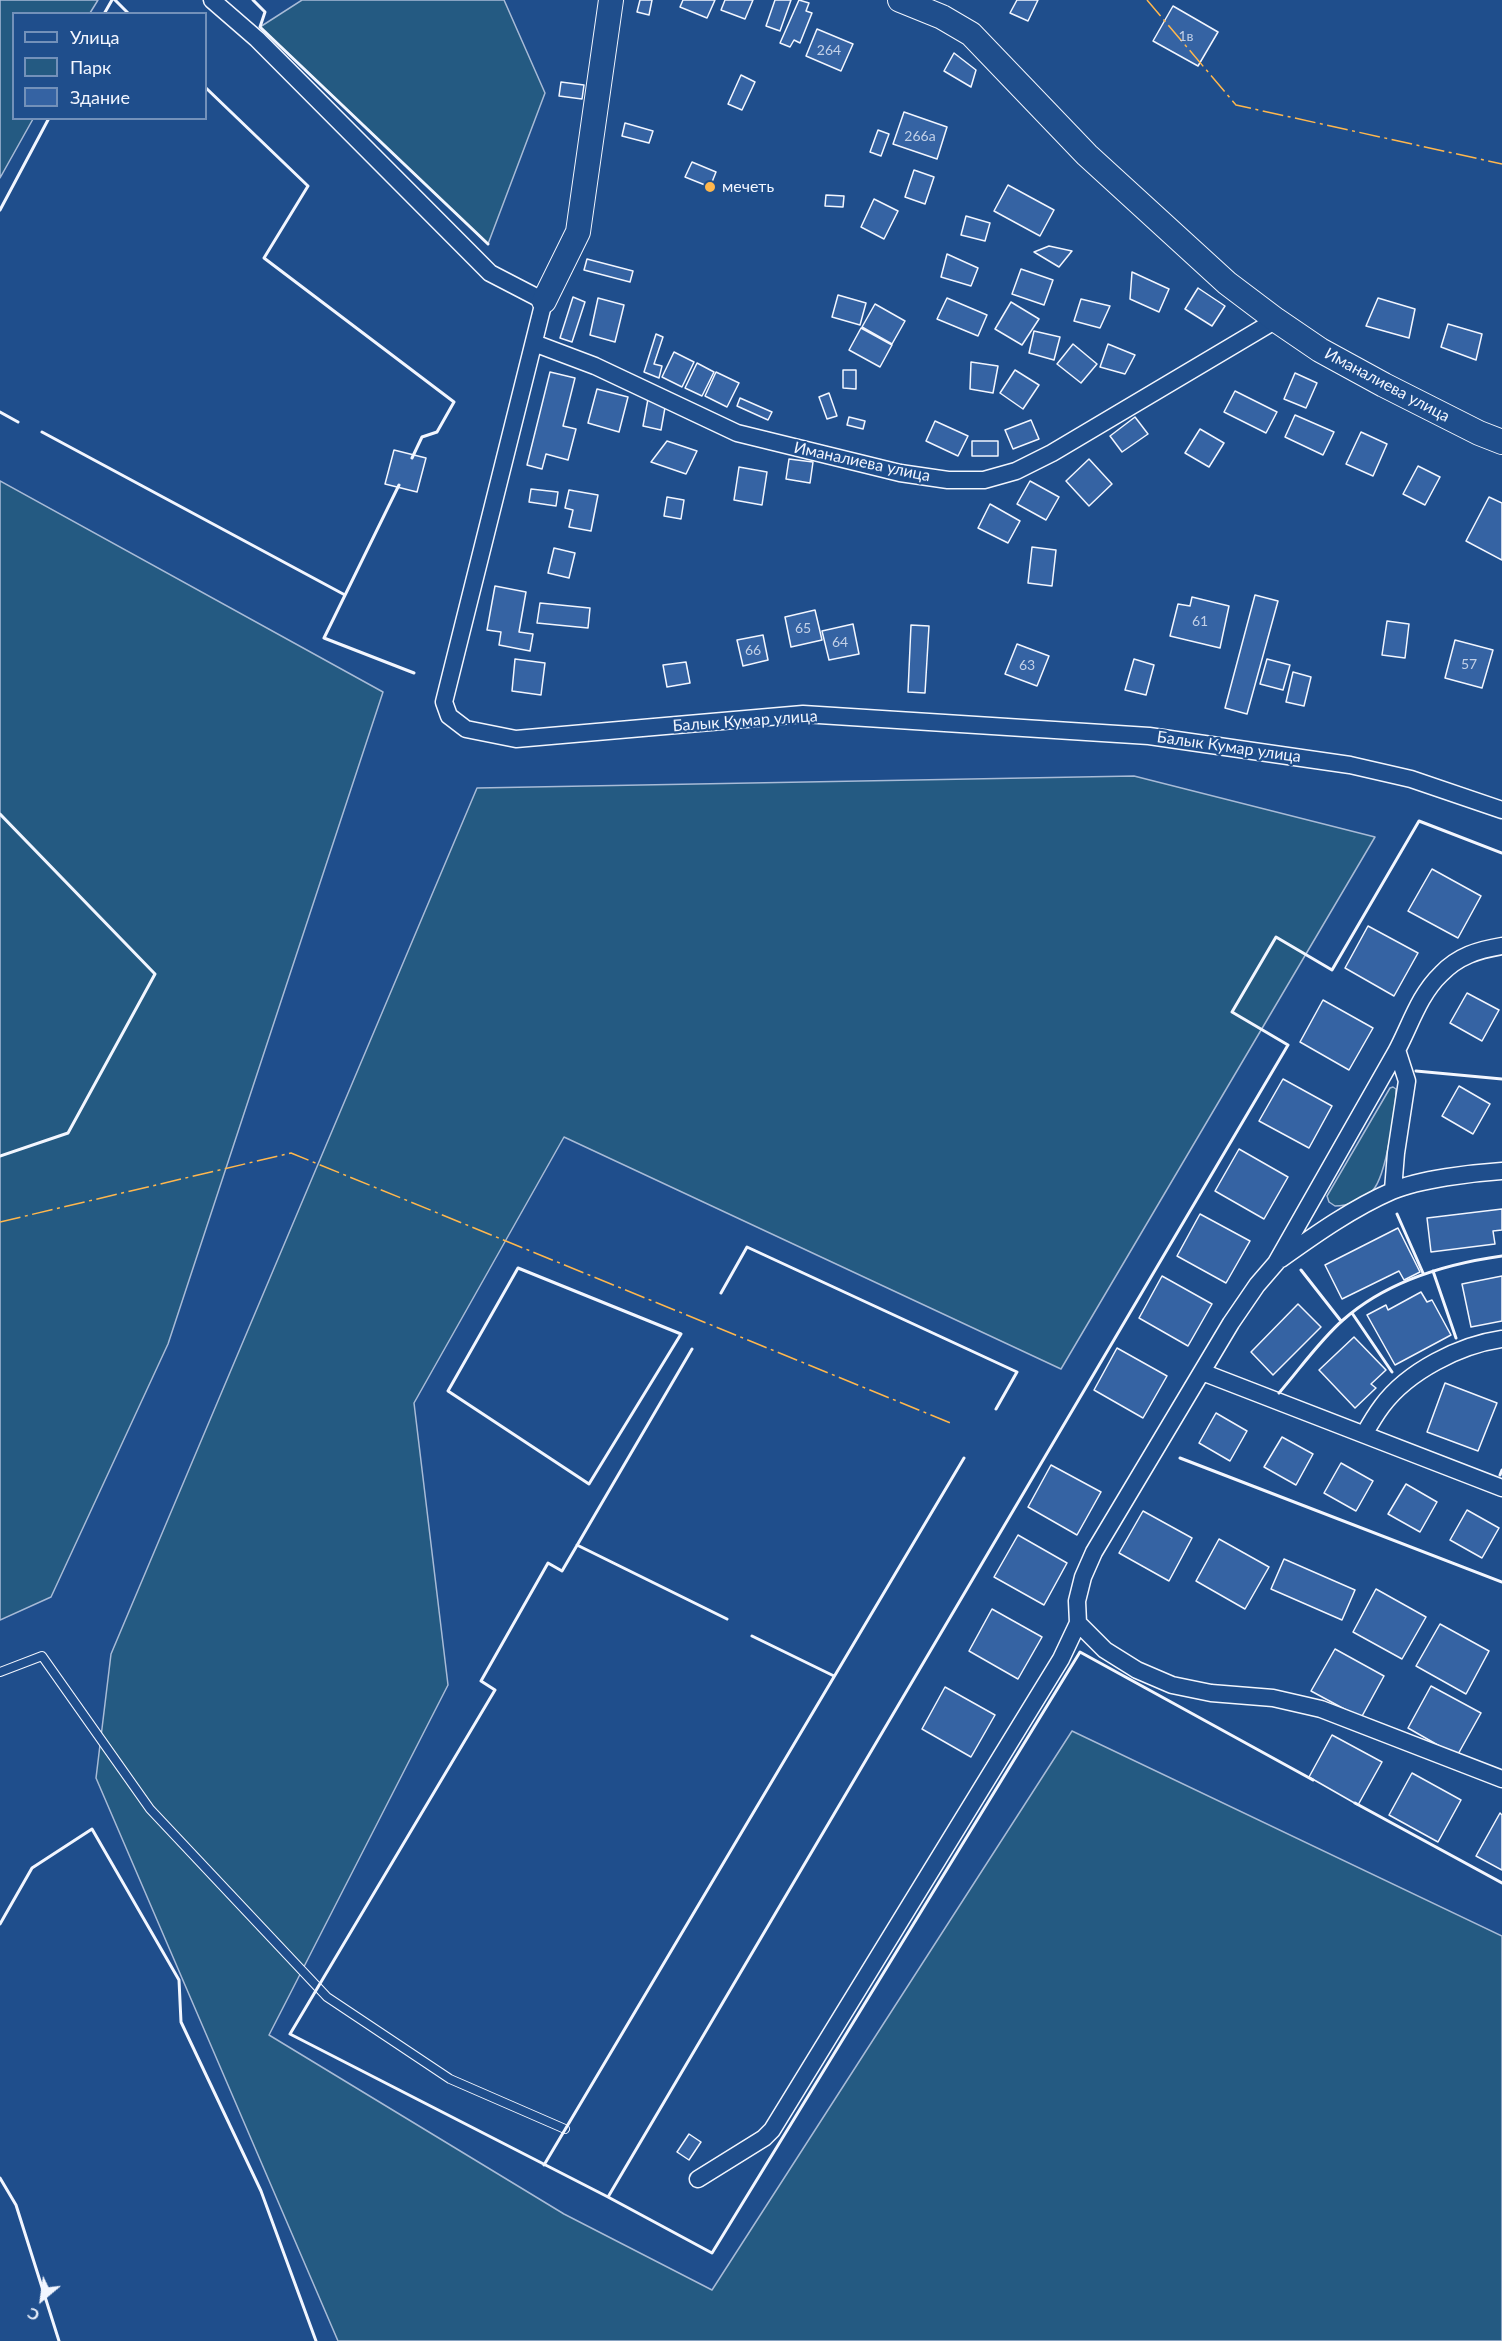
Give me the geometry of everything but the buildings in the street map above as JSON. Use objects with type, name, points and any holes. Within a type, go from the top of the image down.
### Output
[{"type":"street","points":[[212,0],[257,39],[490,273],[544,301],[578,232],[611,0]]},
{"type":"street","name":"Иманалиева улица","points":[[900,0],[942,17],[971,34],[1087,155],[1227,283],[1276,320],[1320,350],[1384,385],[1479,433],[1502,442]]},
{"type":"street","name":"Балык Кумар улица","points":[[544,301],[444,702],[449,716],[466,729],[516,739],[803,714],[1149,736],[1350,765],[1411,779],[1502,810]]},
{"type":"street","name":"Иманалиева улица","points":[[534,343],[595,366],[737,433],[900,473],[948,480],[984,480],[1016,471],[1052,453],[1276,320]]},
{"type":"street","points":[[698,2179],[764,2138],[772,2130],[1061,1659],[1078,1623],[1077,1601],[1083,1577],[1094,1552],[1202,1372],[1257,1285],[1276,1263],[1397,1050],[1426,992],[1441,974],[1458,960],[1479,950],[1502,946]]},
{"type":"street","points":[[1393,1190],[1407,1081],[1397,1050]]},
{"type":"street","points":[[1276,1263],[1315,1234],[1393,1190],[1426,1182],[1502,1171]]},
{"type":"street","points":[[1365,1433],[1383,1404],[1403,1384],[1459,1351],[1486,1341],[1502,1339]]},
{"type":"street","points":[[1202,1372],[1365,1433],[1502,1488]]},
{"type":"street","points":[[1078,1623],[1105,1650],[1137,1670],[1172,1685],[1211,1693],[1273,1698],[1321,1709],[1502,1779]]},
{"type":"lane","points":[[0,1672],[42,1656],[150,1809],[327,1997],[450,2079],[565,2129]]},
{"type":"green space","points":[[0,0],[98,0],[91,12],[12,12],[12,120],[32,120],[0,178]]},
{"type":"green space","points":[[302,0],[504,0],[545,93],[488,244],[260,27]]},
{"type":"green space","points":[[0,481],[383,692],[168,1344],[51,1597],[0,1620]]},
{"type":"green space","points":[[1134,776],[1375,837],[1061,1369],[564,1137],[414,1403],[448,1685],[269,2035],[564,2214],[712,2290],[1072,1731],[1502,1936],[1502,2341],[338,2341],[96,1778],[111,1654],[477,788]]},
{"type":"green space","points":[[1390,1088],[1396,1089],[1392,1126],[1378,1182],[1369,1194],[1355,1202],[1335,1206],[1329,1202],[1327,1196]]},
{"type":"wall","points":[[105,12],[112,0]]},
{"type":"wall","points":[[115,0],[127,12]]},
{"type":"wall","points":[[253,0],[265,12],[260,27],[488,244]]},
{"type":"wall","points":[[207,89],[308,186],[264,258],[454,402],[437,432],[422,437],[412,458]]},
{"type":"wall","points":[[0,210],[48,120]]},
{"type":"wall","points":[[0,412],[18,422]]},
{"type":"wall","points":[[42,432],[345,595]]},
{"type":"wall","points":[[399,485],[324,638],[414,673]]},
{"type":"wall","points":[[0,814],[155,974],[68,1133],[0,1156]]},
{"type":"wall","points":[[1313,1780],[1080,1652],[712,2253],[608,2197],[1288,1045],[1232,1012],[1276,937],[1332,970],[1419,821],[1502,853]]},
{"type":"wall","points":[[1416,1071],[1502,1079]]},
{"type":"wall","points":[[1397,1214],[1423,1273]]},
{"type":"wall","points":[[721,1293],[747,1247],[1017,1372],[996,1409]]},
{"type":"wall","points":[[1279,1393],[1334,1328],[1360,1306],[1418,1276],[1438,1269],[1502,1256]]},
{"type":"wall","points":[[518,1268],[681,1334],[589,1484],[448,1391],[518,1268]]},
{"type":"wall","points":[[1301,1270],[1341,1321]]},
{"type":"wall","points":[[1433,1271],[1456,1338]]},
{"type":"wall","points":[[1352,1313],[1392,1372]]},
{"type":"wall","points":[[608,2197],[290,2034],[495,1690],[481,1681],[548,1563],[562,1571],[692,1349]]},
{"type":"wall","points":[[544,2165],[964,1458]]},
{"type":"wall","points":[[1180,1458],[1502,1582]]},
{"type":"wall","points":[[1500,1475],[1502,1470]]},
{"type":"wall","points":[[577,1545],[727,1619]]},
{"type":"wall","points":[[752,1636],[834,1676]]},
{"type":"wall","points":[[1355,1803],[1502,1883]]},
{"type":"wall","points":[[0,1924],[32,1868],[92,1829],[179,1980],[181,2022],[261,2191],[316,2341]]},
{"type":"wall","points":[[0,2178],[16,2205],[59,2341]]},
{"type":"power","points":[[1147,0],[1236,105],[1502,164]]},
{"type":"power","points":[[0,1222],[291,1153],[953,1424]]},
{"type":"place","name":"мечеть","points":[[710,187]]}]
